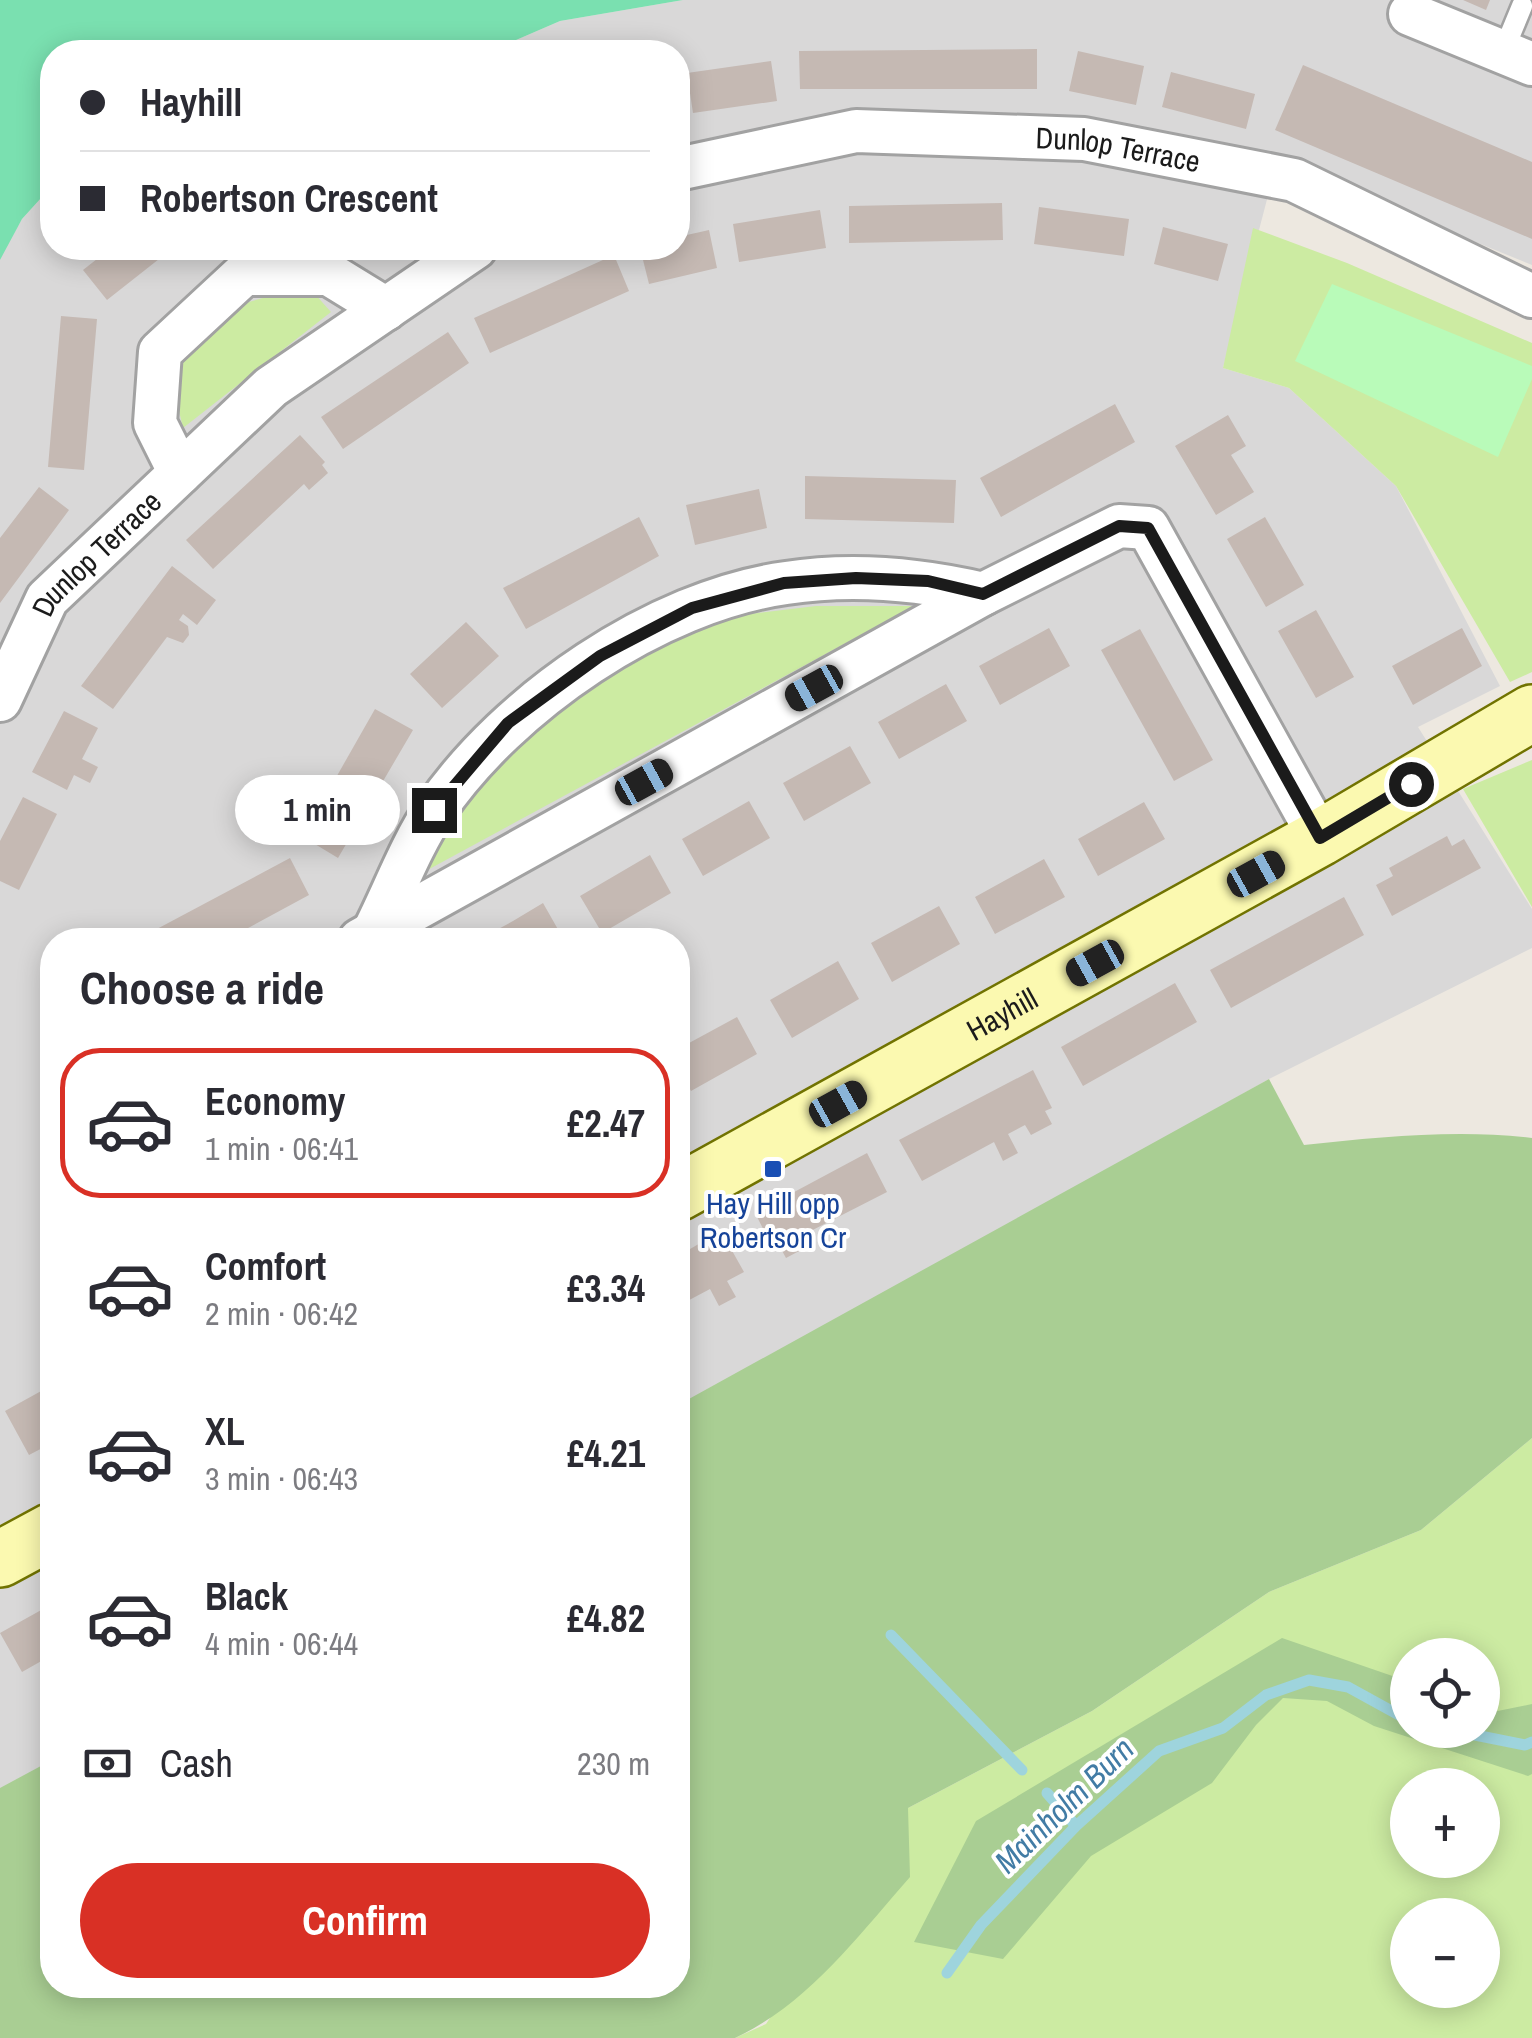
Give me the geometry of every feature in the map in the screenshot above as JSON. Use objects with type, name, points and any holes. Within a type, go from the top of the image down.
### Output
[{"type":"street","points":[[1410,14],[1518,58]]},
{"type":"street","name":"Dunlop Terrace","points":[[690,166],[856,130],[1084,139],[1294,180],[1532,296]]},
{"type":"street","name":"Dunlop Terrace","points":[[0,700],[47,599],[271,387],[457,260]]},
{"type":"street","name":"Dunlop Terrace","points":[[180,473],[155,424],[160,352],[244,274],[329,274],[386,309]]},
{"type":"street","points":[[381,928],[983,594],[1119,526],[1148,528],[1320,838]]},
{"type":"street","points":[[371,928],[434,810],[508,723],[600,656],[692,608],[784,583],[856,578],[928,581],[983,594]]},
{"type":"street","name":"Hayhill","points":[[690,1186],[1320,838],[1532,712]]},
{"type":"street","points":[[0,1559],[40,1537]]},
{"type":"lane","points":[[1518,58],[1522,6]]},
{"type":"shaded area","points":[[683,0],[1532,0],[1532,265],[1277,161],[1223,368],[1289,388],[1396,486],[1500,686],[1418,727],[1532,909],[1532,948],[1269,1079],[690,1405],[690,928],[40,928],[40,1770],[0,1792],[0,260],[22,219],[40,199],[40,260],[690,260],[690,40],[516,40],[560,21]]},
{"type":"green space","points":[[0,0],[683,0],[560,21],[516,40],[40,40],[40,199],[22,219],[0,260]]},
{"type":"green space","points":[[1253,228],[1347,263],[1532,343],[1532,672],[1510,682],[1396,486],[1289,388],[1223,368]]},
{"type":"green space","points":[[1332,284],[1532,366],[1532,379],[1498,457],[1295,361]]},
{"type":"green space","points":[[280,293],[314,293],[331,312],[183,428],[175,394],[180,366],[201,331],[235,306]]},
{"type":"green space","points":[[816,606],[914,606],[422,873],[453,822],[502,762],[593,681],[663,640],[734,616]]},
{"type":"green space","points":[[1532,760],[1532,907],[1463,789]]},
{"type":"green space","points":[[1269,1079],[1304,1145],[1447,1134],[1532,1138],[1532,1438],[1421,1530],[1269,1592],[1092,1711],[908,1808],[910,1877],[809,1988],[761,2024],[735,2038],[0,2038],[0,1788],[40,1766],[40,1998],[690,1998],[690,1398]]},
{"type":"green space","points":[[1532,1438],[1532,2038],[735,2038],[766,2024],[908,1808],[1092,1711],[1269,1592],[1421,1530]]},
{"type":"green space","points":[[1282,1638],[1390,1675],[1390,1731],[1327,1701],[1283,1698],[1256,1725],[1212,1783],[1091,1856],[1003,1959],[914,1942],[976,1821]]},
{"type":"green space","points":[[1532,1704],[1532,1774],[1528,1776],[1442,1748],[1500,1748],[1500,1711]]},
{"type":"building","points":[[1463,0],[1490,0],[1486,10]]},
{"type":"building","points":[[1037,49],[1037,89],[800,89],[799,51]]},
{"type":"building","points":[[1078,51],[1144,66],[1136,105],[1069,91]]},
{"type":"building","points":[[771,61],[777,101],[693,113],[690,73]]},
{"type":"building","points":[[1303,65],[1532,162],[1532,239],[1275,130]]},
{"type":"building","points":[[1171,72],[1255,94],[1246,129],[1162,107]]},
{"type":"building","points":[[1002,203],[1003,240],[849,243],[849,206]]},
{"type":"building","points":[[1039,207],[1129,219],[1124,256],[1034,244]]},
{"type":"building","points":[[820,210],[826,248],[739,262],[733,224]]},
{"type":"building","points":[[1163,227],[1228,244],[1218,281],[1154,264]]},
{"type":"building","points":[[709,230],[717,268],[649,284],[643,260],[690,260],[690,234]]},
{"type":"building","points":[[96,260],[158,260],[107,300],[83,270]]},
{"type":"building","points":[[603,260],[616,260],[629,291],[490,353],[474,318]]},
{"type":"building","points":[[61,316],[97,319],[84,470],[48,467]]},
{"type":"building","points":[[448,332],[469,363],[343,449],[321,417]]},
{"type":"building","points":[[1115,404],[1135,442],[1001,517],[980,478]]},
{"type":"building","points":[[1228,415],[1246,446],[1231,455],[1254,492],[1216,515],[1175,446]]},
{"type":"building","points":[[300,435],[325,462],[322,465],[328,473],[309,490],[304,484],[213,569],[186,540]]},
{"type":"building","points":[[805,476],[956,480],[954,523],[805,519]]},
{"type":"building","points":[[39,487],[69,510],[0,603],[0,538]]},
{"type":"building","points":[[759,489],[767,528],[695,545],[686,505]]},
{"type":"building","points":[[639,517],[659,556],[526,629],[503,588]]},
{"type":"building","points":[[1265,517],[1304,585],[1266,607],[1227,539]]},
{"type":"building","points":[[172,566],[216,600],[197,625],[183,614],[179,620],[188,626],[189,635],[183,643],[167,637],[113,709],[81,686]]},
{"type":"building","points":[[1316,610],[1354,677],[1316,698],[1278,631]]},
{"type":"building","points":[[466,622],[499,656],[442,708],[410,674]]},
{"type":"building","points":[[1049,628],[1070,666],[1000,705],[979,666]]},
{"type":"building","points":[[1462,628],[1482,666],[1413,705],[1392,666]]},
{"type":"building","points":[[1140,629],[1213,760],[1174,781],[1101,650]]},
{"type":"building","points":[[946,684],[967,721],[899,759],[878,722]]},
{"type":"building","points":[[375,709],[413,730],[338,858],[290,829],[301,810],[313,818]]},
{"type":"building","points":[[64,711],[98,728],[82,759],[98,767],[90,783],[74,775],[67,790],[32,772]]},
{"type":"building","points":[[850,746],[871,783],[804,821],[783,783]]},
{"type":"building","points":[[23,797],[57,814],[19,890],[0,881],[0,841]]},
{"type":"building","points":[[749,801],[770,838],[703,876],[682,839]]},
{"type":"building","points":[[1144,802],[1165,839],[1098,876],[1078,839]]},
{"type":"building","points":[[1447,836],[1452,846],[1464,839],[1481,868],[1392,916],[1376,885],[1393,876],[1389,868]]},
{"type":"building","points":[[650,855],[671,893],[611,928],[599,928],[580,896]]},
{"type":"building","points":[[290,858],[309,895],[248,928],[159,928]]},
{"type":"building","points":[[1044,859],[1065,897],[995,934],[975,897]]},
{"type":"building","points":[[1344,897],[1364,935],[1231,1008],[1210,970]]},
{"type":"building","points":[[543,903],[557,928],[500,928]]},
{"type":"building","points":[[939,906],[960,944],[892,982],[871,943]]},
{"type":"building","points":[[838,961],[859,999],[792,1038],[770,1000]]},
{"type":"building","points":[[1175,983],[1197,1022],[1083,1086],[1061,1047]]},
{"type":"building","points":[[737,1017],[757,1054],[691,1091],[690,1042]]},
{"type":"building","points":[[1033,1070],[1052,1108],[1045,1111],[1052,1124],[1031,1135],[1025,1125],[1008,1134],[1018,1153],[1003,1161],[994,1142],[922,1181],[899,1140]]},
{"type":"building","points":[[867,1153],[887,1192],[797,1238],[803,1249],[786,1258],[780,1247],[774,1250],[755,1213]]},
{"type":"building","points":[[721,1231],[744,1272],[727,1281],[736,1297],[719,1306],[710,1289],[690,1300],[690,1249]]},
{"type":"building","points":[[40,1392],[40,1449],[29,1455],[5,1411]]},
{"type":"building","points":[[40,1611],[40,1662],[22,1672],[0,1633]]},
{"type":"waterway","points":[[891,1635],[1022,1770]]},
{"type":"waterway","name":"Mainholm Burn","points":[[947,1973],[981,1925],[1076,1826],[1159,1751],[1223,1728],[1266,1695],[1309,1680],[1348,1687],[1390,1710]]},
{"type":"waterway","name":"Mainholm Burn","points":[[1500,1740],[1525,1745],[1532,1742]]},
{"type":"waterway","points":[[1047,1793],[1076,1826]]},
{"type":"place","name":"Hay Hill opp Robertson Cr","points":[[773,1169]]},
{"type":"route","points":[[434,810],[508,723],[600,656],[692,608],[784,583],[856,578],[928,581],[983,594],[1119,526],[1148,528],[1320,838],[1411,784]]}]
